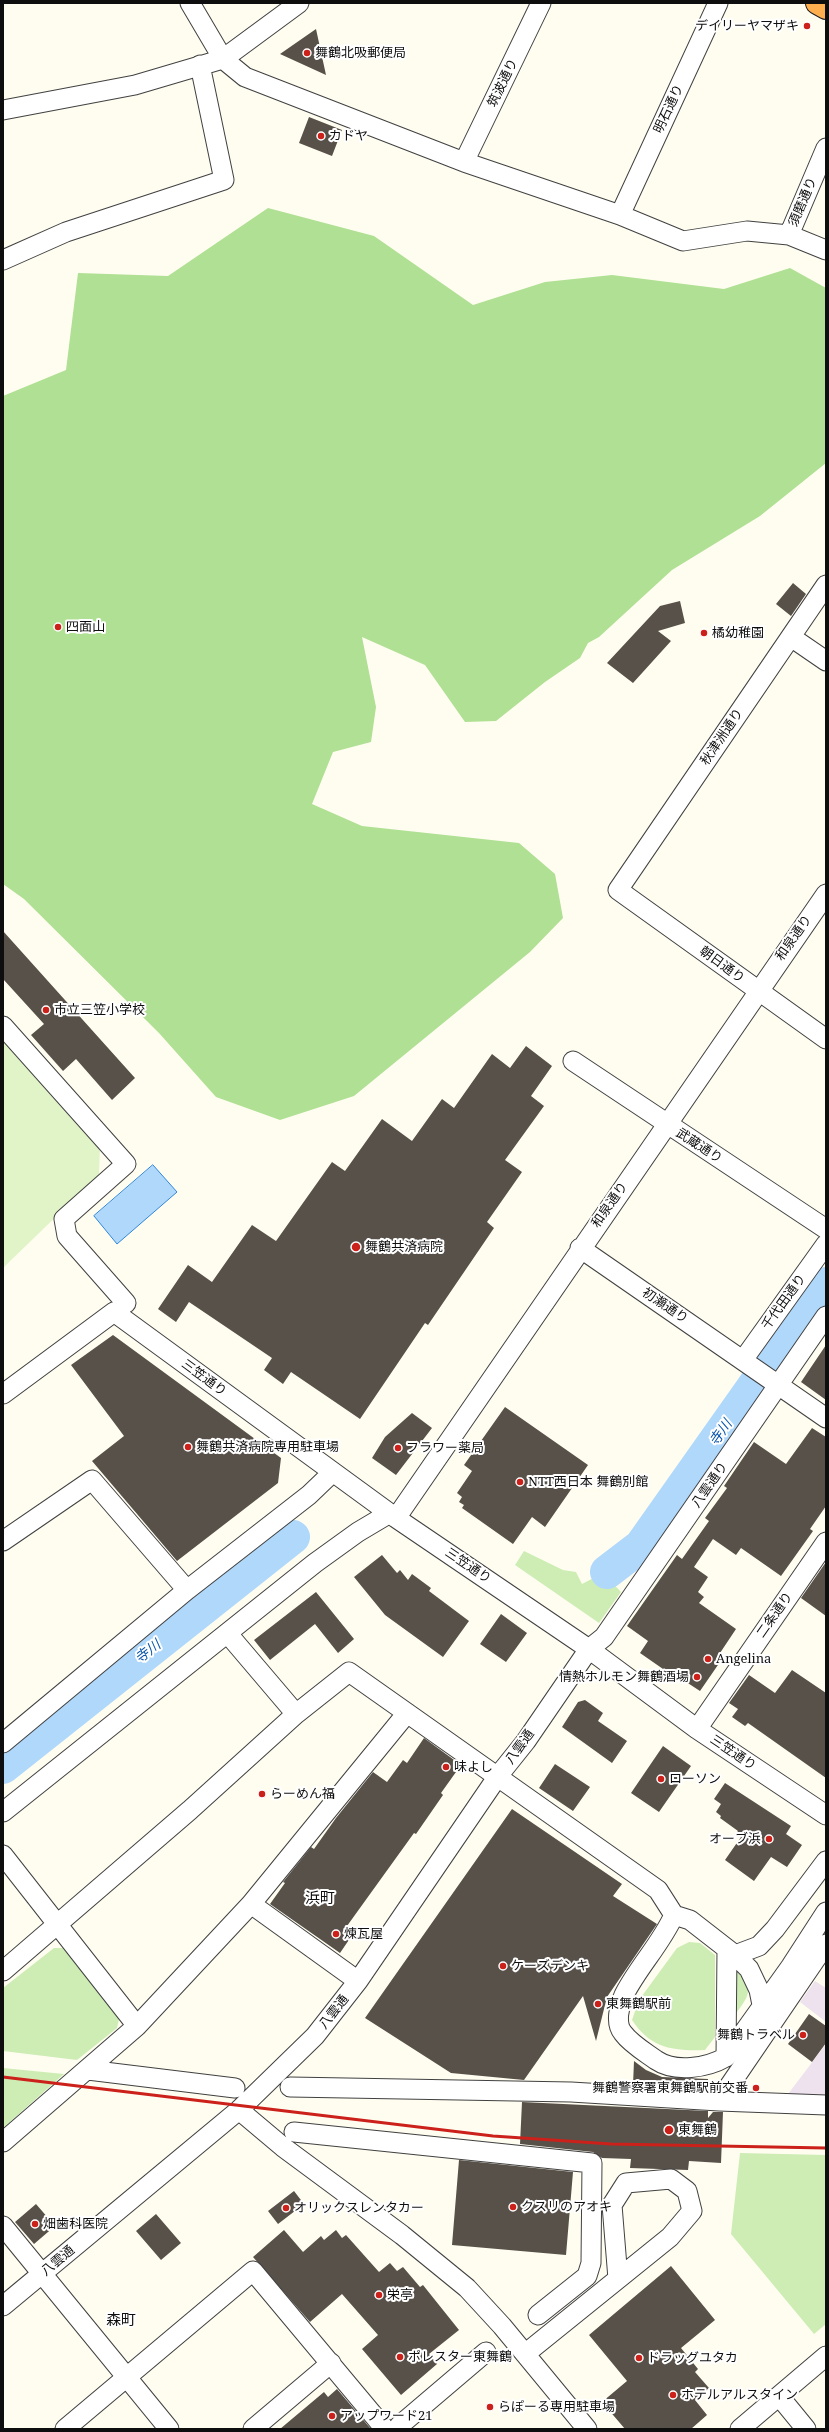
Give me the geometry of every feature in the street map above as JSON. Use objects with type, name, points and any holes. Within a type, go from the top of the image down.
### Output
[{"type":"highway","points":[[817,3],[826,8]]},
{"type":"street","points":[[190,3],[223,59],[245,77],[464,162],[620,215],[683,241],[747,232],[789,235],[826,250]]},
{"type":"street","points":[[3,110],[134,85],[223,59],[299,3]]},
{"type":"street","name":"筑波通り","points":[[464,162],[542,3]]},
{"type":"street","name":"明石通り","points":[[620,215],[718,3]]},
{"type":"street","points":[[3,260],[66,232],[224,180],[200,65]]},
{"type":"street","name":"須磨通り","points":[[789,235],[826,148]]},
{"type":"street","name":"秋津洲通り","points":[[618,890],[826,585]]},
{"type":"street","points":[[791,636],[826,661]]},
{"type":"street","name":"朝日通り","points":[[618,890],[826,1040]]},
{"type":"street","name":"和泉通り","points":[[393,1515],[666,1124],[757,990],[826,894]]},
{"type":"street","name":"三笠通り","points":[[3,1026],[126,1164],[64,1220],[67,1236],[120,1308],[333,1472],[393,1515],[589,1649],[697,1729],[826,1815]]},
{"type":"street","name":"武蔵通り","points":[[573,1061],[826,1230]]},
{"type":"street","name":"千代田通り","points":[[746,1362],[826,1244]]},
{"type":"street","name":"初瀬通り","points":[[580,1248],[775,1382]]},
{"type":"street","points":[[3,1394],[120,1308]]},
{"type":"street","name":"八雲通り","points":[[589,1649],[604,1637],[775,1382],[826,1316]]},
{"type":"street","points":[[775,1382],[826,1418]]},
{"type":"street","points":[[3,1743],[187,1590],[308,1495],[333,1472]]},
{"type":"street","points":[[3,1541],[92,1480],[187,1590]]},
{"type":"street","points":[[3,1812],[228,1634],[315,1563],[358,1532],[393,1515]]},
{"type":"street","name":"二条通り","points":[[697,1729],[826,1542]]},
{"type":"street","points":[[228,1634],[296,1714]]},
{"type":"street","name":"八雲通","points":[[3,2306],[239,2110],[315,2036],[358,1981],[498,1776],[526,1742],[589,1649]]},
{"type":"street","points":[[3,1971],[58,1925],[296,1714],[349,1672],[658,1890],[674,1915],[690,1920],[731,1952],[749,1969],[759,1990],[762,2005]]},
{"type":"street","points":[[3,2142],[137,2026],[251,1904],[407,1713]]},
{"type":"street","points":[[3,1855],[137,2026]]},
{"type":"street","points":[[731,1952],[759,1946],[775,1930],[826,1861]]},
{"type":"street","points":[[251,1904],[358,1981]]},
{"type":"street","points":[[674,1915],[666,1934],[624,1996],[618,2015],[622,2032],[641,2050],[663,2065],[685,2067],[715,2064],[726,2057],[791,1966],[826,1912]]},
{"type":"street","points":[[719,2101],[826,1944]]},
{"type":"street","points":[[726,2057],[731,1952]]},
{"type":"street","points":[[88,2070],[235,2088]]},
{"type":"street","points":[[290,2087],[571,2092],[719,2101],[826,2105]]},
{"type":"street","points":[[239,2110],[283,2147],[402,2235],[466,2288],[525,2354],[587,2429]]},
{"type":"street","points":[[294,2132],[592,2163],[591,2263],[587,2276],[538,2315]]},
{"type":"street","points":[[525,2354],[618,2279],[670,2237],[692,2210],[687,2191],[671,2179],[626,2183],[612,2205],[618,2279]]},
{"type":"street","points":[[3,2226],[169,2429]]},
{"type":"street","points":[[65,2429],[254,2271],[331,2364],[392,2428],[486,2352]]},
{"type":"street","points":[[740,2429],[826,2356]]},
{"type":"street","points":[[253,2429],[331,2364]]},
{"type":"street","points":[[779,2396],[806,2429]]},
{"type":"shaded area","points":[[815,1981],[826,1988],[826,2022],[800,2002]]},
{"type":"shaded area","points":[[826,2044],[826,2099],[785,2098]]},
{"type":"green space","points":[[268,208],[374,236],[473,305],[545,282],[612,275],[724,289],[790,268],[826,288],[826,463],[760,516],[672,570],[599,637],[588,643],[580,658],[545,682],[496,721],[465,722],[425,665],[362,637],[376,707],[371,742],[333,752],[312,804],[362,826],[519,843],[555,874],[563,918],[530,952],[354,1096],[280,1120],[216,1097],[159,1033],[24,899],[3,884],[3,396],[66,370],[78,273],[168,276]]},
{"type":"green space","points":[[3,1038],[100,1146],[99,1175],[3,1268]]},
{"type":"green space","points":[[524,1551],[563,1570],[576,1572],[582,1584],[603,1573],[621,1592],[599,1623],[515,1565]]},
{"type":"green space","points":[[689,1942],[700,1943],[715,1955],[715,2037],[705,2050],[683,2050],[664,2046],[647,2037],[639,2030],[632,2020],[639,2000],[677,1948]]},
{"type":"green space","points":[[54,1948],[63,1948],[119,2019],[117,2028],[77,2060],[3,2051],[3,1988]]},
{"type":"green space","points":[[735,1969],[746,1982],[748,1992],[744,2003],[734,2016]]},
{"type":"green space","points":[[3,2068],[64,2074],[3,2128]]},
{"type":"green space","points":[[740,2153],[826,2155],[826,2324],[814,2334],[731,2234]]},
{"type":"water","points":[[153,1165],[177,1192],[117,1244],[94,1216]]},
{"type":"building","points":[[316,29],[326,75],[280,54]]},
{"type":"building","name":"カドヤ","points":[[309,117],[342,130],[332,156],[299,143]]},
{"type":"building","points":[[793,583],[806,594],[791,616],[776,604]]},
{"type":"building","points":[[680,601],[685,623],[658,631],[671,641],[633,683],[607,663],[660,606]]},
{"type":"building","points":[[3,931],[135,1078],[112,1100],[76,1059],[63,1071],[31,1035],[44,1024],[3,979]]},
{"type":"building","name":"舞鶴共済病院","points":[[526,1046],[552,1066],[531,1096],[544,1106],[505,1160],[522,1172],[487,1222],[494,1228],[428,1325],[425,1323],[360,1419],[291,1372],[283,1384],[264,1370],[272,1358],[189,1302],[176,1322],[158,1309],[188,1265],[212,1282],[252,1225],[276,1241],[332,1162],[345,1171],[382,1119],[412,1141],[442,1099],[454,1108],[492,1054],[510,1068]]},
{"type":"building","name":"舞鶴共済病院専用駐車場","points":[[113,1335],[281,1458],[278,1483],[177,1561],[92,1461],[124,1436],[71,1365]]},
{"type":"building","points":[[826,1345],[826,1400],[801,1382]]},
{"type":"building","name":"NTT西日本 舞鶴別館","points":[[505,1407],[588,1465],[545,1527],[532,1517],[513,1544],[462,1508],[464,1505],[459,1502],[462,1497],[457,1493],[472,1471],[464,1465]]},
{"type":"building","name":"フラワー薬局","points":[[412,1413],[432,1428],[396,1475],[372,1458],[385,1437]]},
{"type":"building","points":[[812,1428],[826,1437],[826,1506],[810,1529],[813,1531],[781,1576],[741,1548],[736,1555],[713,1539],[694,1567],[708,1577],[698,1592],[704,1597],[699,1603],[736,1629],[716,1659],[720,1662],[700,1691],[677,1676],[676,1678],[640,1653],[648,1641],[627,1626],[677,1555],[682,1559],[709,1521],[705,1518],[727,1488],[724,1486],[754,1442],[786,1464]]},
{"type":"building","points":[[382,1555],[397,1573],[400,1570],[408,1580],[412,1574],[431,1588],[429,1591],[469,1621],[443,1657],[385,1615],[354,1577]]},
{"type":"building","points":[[826,1562],[826,1616],[801,1598]]},
{"type":"building","points":[[316,1592],[354,1639],[338,1653],[315,1624],[270,1660],[254,1640]]},
{"type":"building","points":[[501,1614],[527,1633],[506,1662],[480,1644]]},
{"type":"building","points":[[792,1670],[826,1693],[826,1778],[748,1723],[745,1726],[732,1717],[738,1709],[729,1703],[749,1675],[775,1693]]},
{"type":"building","points":[[585,1700],[603,1713],[598,1721],[627,1741],[612,1763],[562,1727],[578,1702]]},
{"type":"building","points":[[424,1738],[461,1765],[441,1793],[443,1795],[416,1834],[414,1833],[347,1926],[355,1931],[340,1953],[270,1904],[285,1883],[283,1882],[311,1847],[314,1849],[336,1818],[373,1772],[387,1782],[403,1760],[407,1763]]},
{"type":"building","name":"ローソン","points":[[663,1746],[691,1766],[659,1812],[631,1793]]},
{"type":"building","points":[[555,1764],[590,1787],[573,1811],[539,1788]]},
{"type":"building","points":[[725,1783],[791,1826],[786,1834],[802,1845],[787,1867],[771,1857],[754,1881],[725,1860],[741,1837],[736,1834],[738,1831],[720,1818],[721,1816],[716,1812],[721,1804],[714,1799]]},
{"type":"building","name":"ケーズデンキ","points":[[512,1809],[622,1884],[613,1896],[657,1924],[607,1997],[596,2041],[583,1996],[524,2080],[451,2073],[365,2018]]},
{"type":"building","points":[[809,2014],[826,2026],[826,2043],[812,2062],[788,2044]]},
{"type":"building","points":[[634,2061],[646,2070],[662,2077],[708,2079],[708,2089],[633,2085]]},
{"type":"building","name":"東舞鶴","points":[[522,2102],[708,2111],[708,2118],[713,2112],[723,2112],[721,2163],[689,2161],[688,2170],[630,2168],[631,2159],[602,2158],[593,2152],[520,2144]]},
{"type":"building","name":"クスリのアオキ","points":[[459,2160],[573,2172],[566,2255],[452,2245]]},
{"type":"building","name":"オリックスレンタカー","points":[[294,2191],[304,2204],[278,2224],[268,2211]]},
{"type":"building","name":"畑歯科医院","points":[[36,2204],[55,2226],[34,2244],[15,2222]]},
{"type":"building","points":[[156,2214],[181,2243],[161,2260],[136,2231]]},
{"type":"building","points":[[284,2230],[303,2252],[321,2236],[324,2240],[336,2230],[342,2238],[346,2235],[379,2272],[390,2263],[397,2271],[403,2267],[420,2287],[423,2285],[459,2330],[429,2354],[437,2364],[401,2395],[362,2349],[378,2335],[342,2294],[310,2322],[253,2257]]},
{"type":"building","name":"ドラッグユタカ","points":[[671,2266],[715,2320],[681,2348],[698,2369],[695,2372],[709,2388],[695,2400],[707,2415],[691,2429],[625,2429],[602,2402],[627,2381],[589,2335]]},
{"type":"building","points":[[337,2389],[371,2429],[280,2429],[324,2392],[328,2397]]},
{"type":"waterway","name":"寺川","points":[[607,1572],[641,1546],[826,1284]]},
{"type":"waterway","name":"寺川","points":[[3,1767],[293,1537]]},
{"type":"railway","points":[[3,2077],[493,2136],[611,2144],[826,2148]]},
{"type":"place","name":"デイリーヤマザキ","points":[[807,26]]},
{"type":"place","name":"舞鶴北吸郵便局","points":[[307,53]]},
{"type":"place","name":"カドヤ","points":[[321,136]]},
{"type":"place","name":"四面山","points":[[58,627]]},
{"type":"place","name":"橘幼稚園","points":[[704,633]]},
{"type":"place","name":"市立三笠小学校","points":[[46,1010]]},
{"type":"place","name":"舞鶴共済病院","points":[[356,1247]]},
{"type":"place","name":"舞鶴共済病院専用駐車場","points":[[188,1447]]},
{"type":"place","name":"フラワー薬局","points":[[398,1448]]},
{"type":"place","name":"NTT西日本 舞鶴別館","points":[[520,1482]]},
{"type":"place","name":"Angelina","points":[[708,1659]]},
{"type":"place","name":"情熱ホルモン舞鶴酒場","points":[[697,1677]]},
{"type":"place","name":"味よし","points":[[446,1767]]},
{"type":"place","name":"ローソン","points":[[661,1779]]},
{"type":"place","name":"らーめん福","points":[[262,1794]]},
{"type":"place","name":"オーブ浜","points":[[769,1839]]},
{"type":"place","name":"煉瓦屋","points":[[336,1934]]},
{"type":"place","name":"ケーズデンキ","points":[[503,1966]]},
{"type":"place","name":"東舞鶴駅前","points":[[598,2004]]},
{"type":"place","name":"舞鶴トラベル","points":[[803,2035]]},
{"type":"place","name":"舞鶴警察署東舞鶴駅前交番","points":[[756,2088]]},
{"type":"place","name":"東舞鶴","points":[[669,2130]]},
{"type":"place","name":"クスリのアオキ","points":[[513,2207]]},
{"type":"place","name":"オリックスレンタカー","points":[[286,2208]]},
{"type":"place","name":"畑歯科医院","points":[[35,2224]]},
{"type":"place","name":"栄亭","points":[[379,2295]]},
{"type":"place","name":"ポレスター東舞鶴","points":[[400,2357]]},
{"type":"place","name":"ドラッグユタカ","points":[[639,2358]]},
{"type":"place","name":"ホテルアルスタイン","points":[[673,2395]]},
{"type":"place","name":"らぽーる専用駐車場","points":[[490,2407]]},
{"type":"place","name":"アップワード21","points":[[332,2416]]},
{"type":"district","name":"浜町","points":[[320,1899]]},
{"type":"district","name":"森町","points":[[121,2321]]}]
